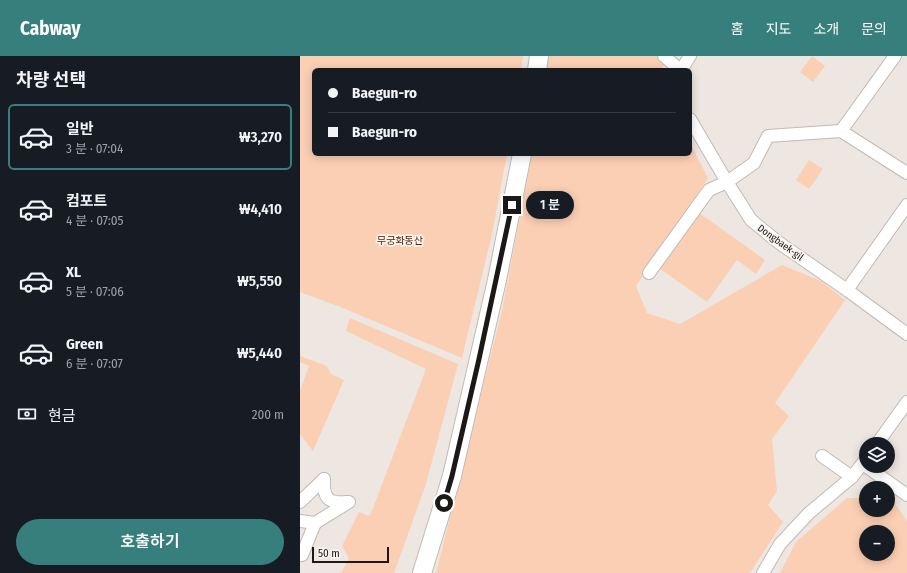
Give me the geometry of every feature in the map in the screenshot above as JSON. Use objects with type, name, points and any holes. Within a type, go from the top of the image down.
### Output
[{"type":"main road","points":[[537,68],[539,56]]},
{"type":"main road","points":[[422,573],[454,468],[497,280],[522,156]]},
{"type":"street","points":[[664,56],[678,68]]},
{"type":"street","points":[[681,68],[690,56]]},
{"type":"street","points":[[841,131],[895,56]]},
{"type":"street","name":"Dongbaek-gil","points":[[692,122],[751,220],[778,242],[848,290],[907,334]]},
{"type":"street","points":[[649,273],[709,190],[727,182],[754,163],[768,136],[841,131],[907,173]]},
{"type":"street","points":[[848,290],[907,205]]},
{"type":"street","points":[[882,437],[907,402]]},
{"type":"street","points":[[822,456],[852,477]]},
{"type":"street","points":[[763,573],[780,544],[809,512],[852,477],[859,468]]},
{"type":"street","points":[[878,473],[907,495]]},
{"type":"street","points":[[300,502],[324,479],[323,492],[329,500],[337,503],[349,502],[315,522],[300,521]]},
{"type":"street","points":[[302,556],[315,522]]},
{"type":"green space","name":"무궁화동산","points":[[300,56],[523,56],[521,68],[312,68],[312,156],[507,156],[492,234],[462,358],[343,308],[300,292]]},
{"type":"green space","points":[[548,56],[657,56],[665,63],[662,68],[546,68]]},
{"type":"green space","points":[[812,56],[825,66],[813,82],[800,72]]},
{"type":"green space","points":[[692,147],[708,178],[636,286],[647,313],[680,324],[782,265],[821,281],[845,300],[775,403],[789,416],[772,439],[777,491],[768,505],[783,522],[750,573],[436,573],[502,311],[532,156],[692,156]]},
{"type":"green space","points":[[809,160],[823,169],[809,189],[796,180]]},
{"type":"green space","points":[[698,212],[765,260],[756,274],[737,260],[707,302],[659,268]]},
{"type":"green space","points":[[350,318],[458,364],[426,484],[394,573],[341,573],[349,558],[342,546],[359,512],[370,516],[426,369],[346,331]]},
{"type":"green space","points":[[300,356],[327,366],[331,374],[344,380],[313,451],[300,434],[300,391],[309,366],[300,362]]},
{"type":"green space","points":[[847,498],[859,498],[859,517],[895,517],[895,504],[907,521],[907,573],[780,573],[796,542]]},
{"type":"route","points":[[444,503],[452,476],[479,359],[512,205]]}]
